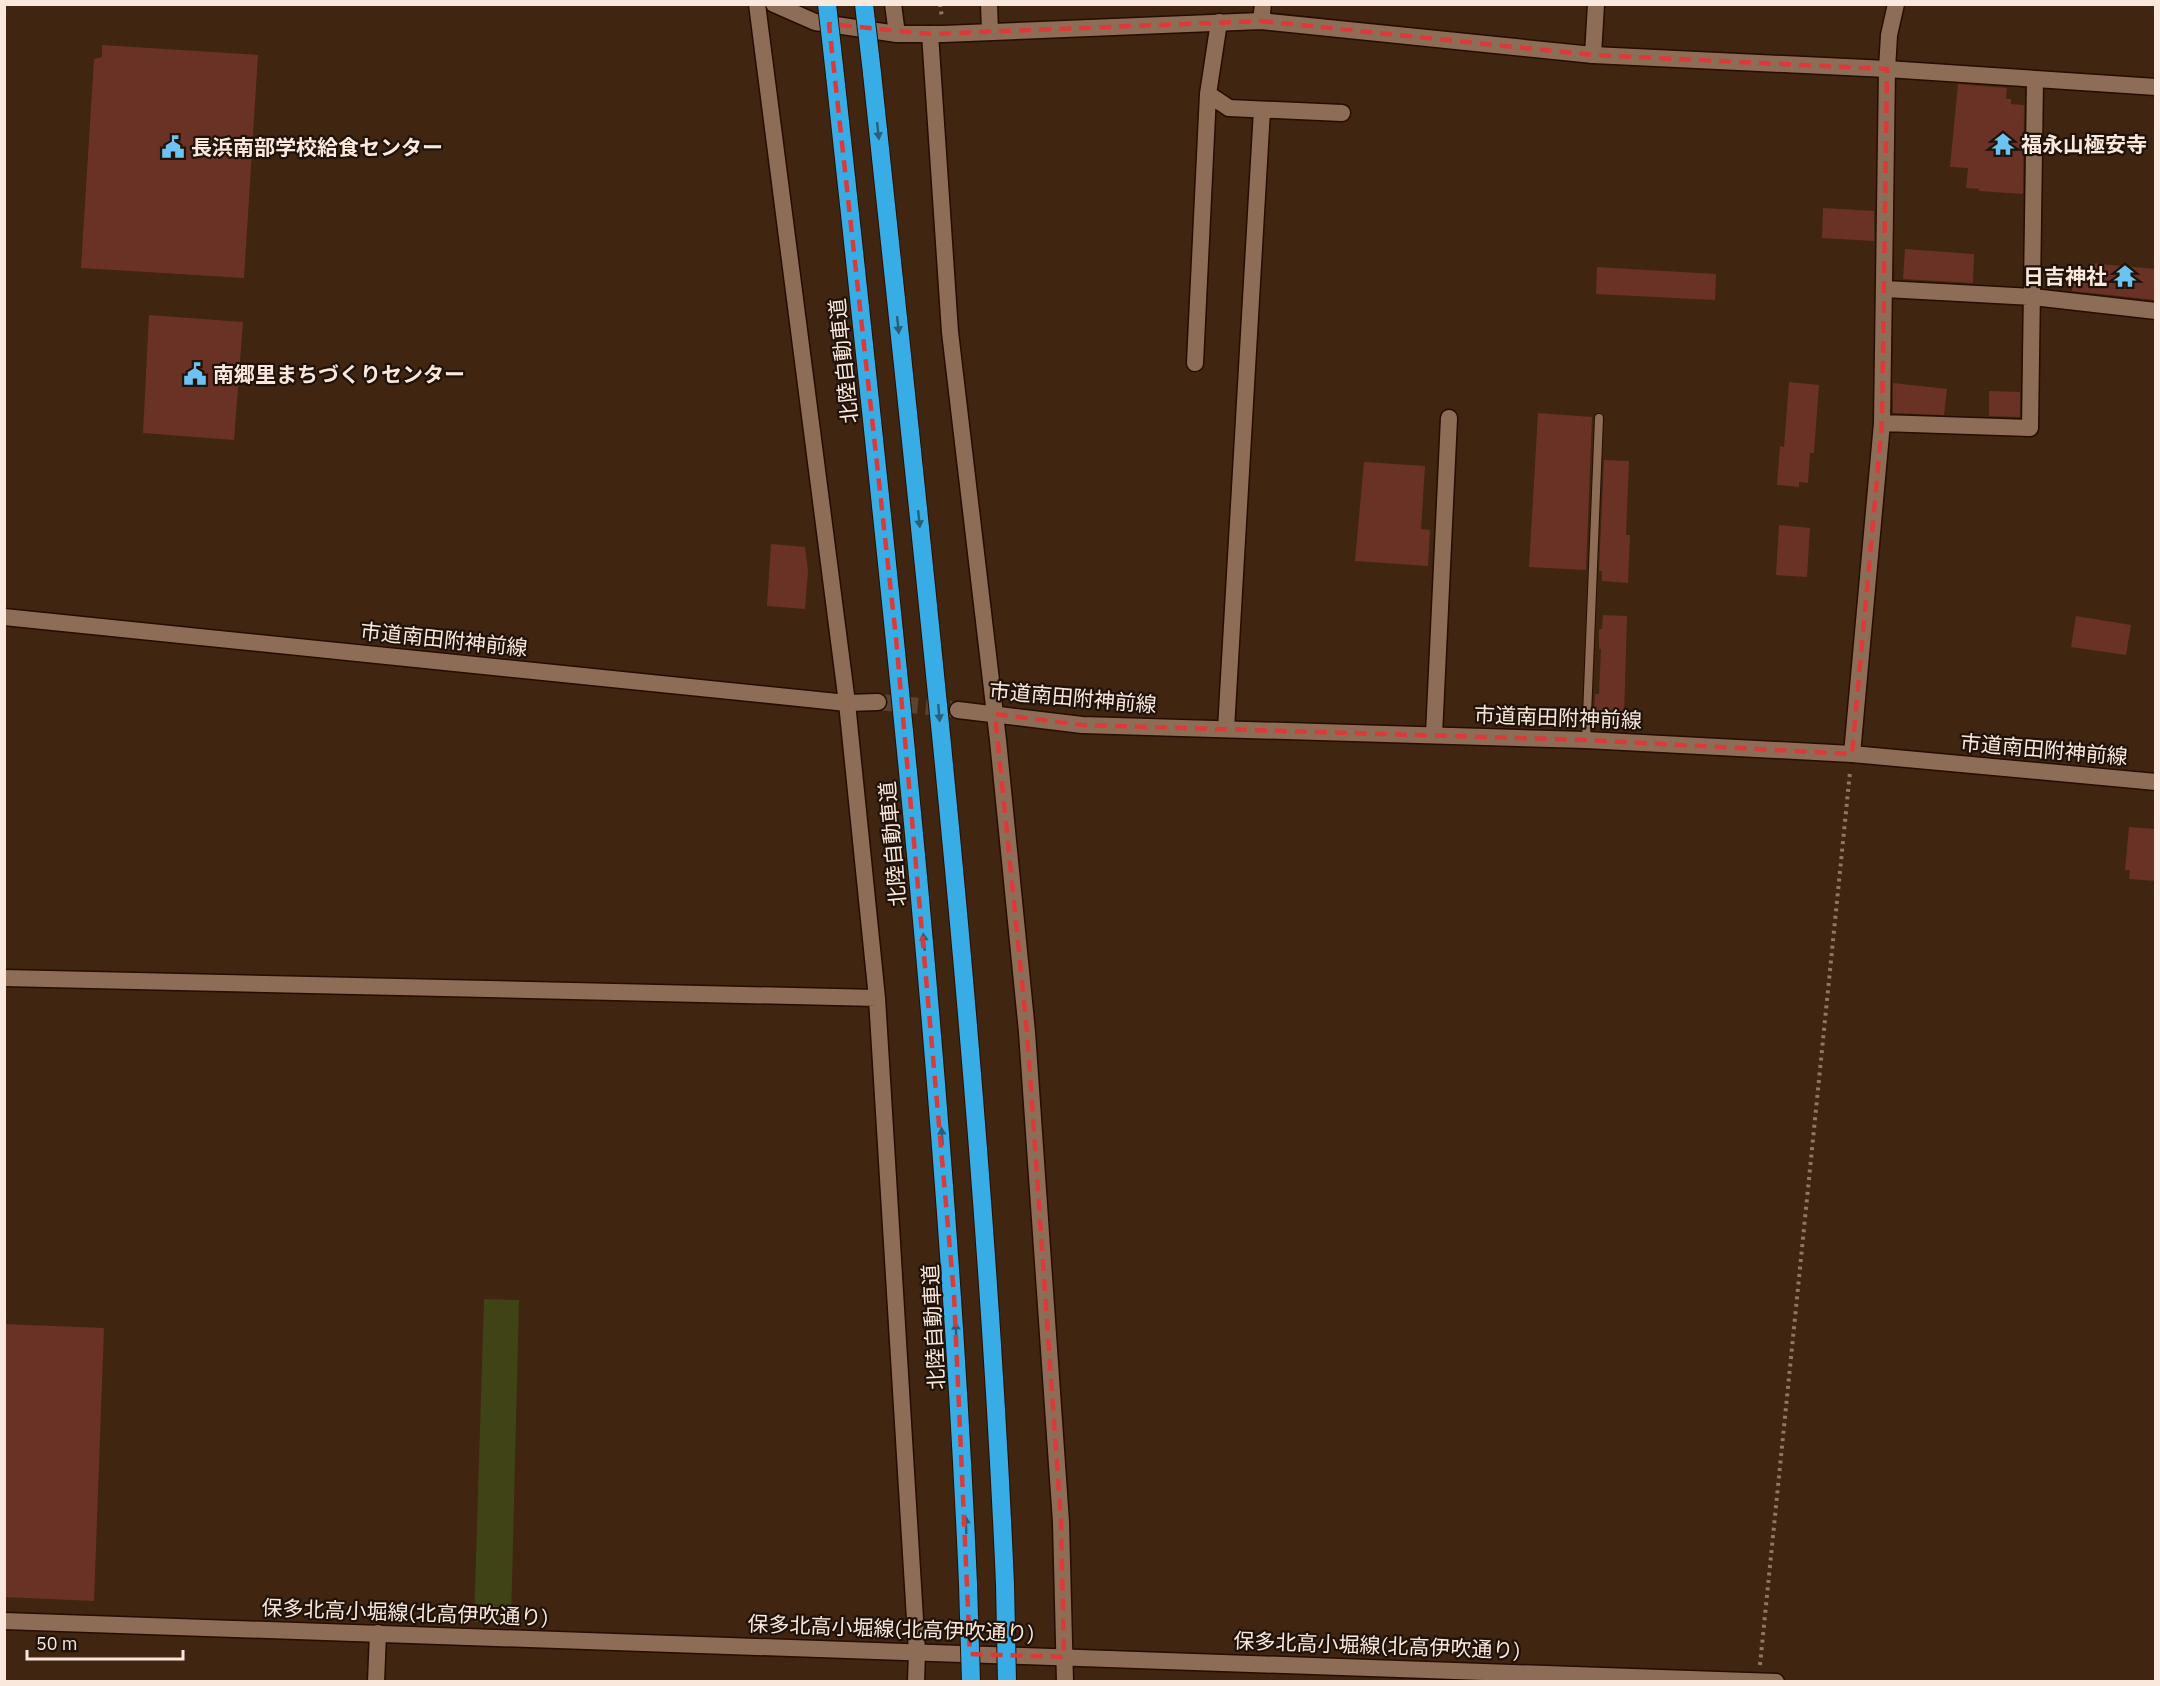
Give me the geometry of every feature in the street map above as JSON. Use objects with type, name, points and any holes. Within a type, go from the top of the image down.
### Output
[{"type":"highway","name":"北陸自動車道","points":[[827,4],[896,638],[941,1124],[955,1307],[971,1682]]},
{"type":"highway","points":[[864,4],[930,621],[977,1125],[991,1298],[1005,1584],[1007,1682]]},
{"type":"street","points":[[757,4],[847,703],[877,998],[917,1652],[916,1682]]},
{"type":"street","points":[[774,4],[815,22],[897,33],[990,32],[1219,22],[1262,13],[1593,55],[1887,69],[2156,87]]},
{"type":"street","points":[[893,4],[897,33]]},
{"type":"street","points":[[989,4],[990,32]]},
{"type":"street","points":[[1593,55],[1596,4]]},
{"type":"street","points":[[1852,754],[1882,423],[1887,69],[1889,35],[1896,4]]},
{"type":"street","points":[[1195,363],[1208,94],[1219,22]]},
{"type":"street","points":[[930,34],[950,332],[995,714],[1027,1032],[1061,1522],[1065,1682]]},
{"type":"street","points":[[1882,423],[2030,428],[2036,80]]},
{"type":"street","points":[[1208,94],[1229,108],[1342,113]]},
{"type":"street","points":[[1226,729],[1262,110]]},
{"type":"street","points":[[1885,289],[2033,297],[2156,311]]},
{"type":"street","points":[[1434,735],[1449,418]]},
{"type":"street","name":"市道南田附神前線","points":[[4,617],[847,703],[878,702]]},
{"type":"street","name":"市道南田附神前線","points":[[958,710],[1082,725],[1586,740],[1852,754],[2156,782]]},
{"type":"street","points":[[4,978],[877,998]]},
{"type":"street","name":"保多北高小堀線(北高伊吹通り)","points":[[4,1621],[1776,1682]]},
{"type":"street","points":[[376,1682],[378,1634]]},
{"type":"lane","points":[[1586,740],[1599,418]]},
{"type":"path","points":[[1758,1681],[1852,754]]},
{"type":"highlighted area","points":[[1261,21],[1593,55],[1887,69],[1882,423],[1852,754],[1586,740],[1082,725],[995,714],[1027,1032],[1061,1522],[1064,1657],[970,1654],[954,1295],[896,638],[829,24],[930,34]]},
{"type":"green space","points":[[484,1299],[519,1300],[511,1624],[474,1622]]},
{"type":"building","points":[[102,45],[258,55],[244,278],[81,268],[94,59],[102,57]]},
{"type":"building","points":[[1958,84],[2007,88],[2006,99],[2011,99],[2011,104],[2024,105],[2023,194],[1966,188],[1968,168],[1950,167]]},
{"type":"building","points":[[1823,208],[1874,211],[1874,241],[1822,238]]},
{"type":"building","points":[[1905,249],[1974,254],[1973,283],[1903,279]]},
{"type":"building","points":[[2090,263],[2156,269],[2156,300],[2072,291],[2073,274],[2089,276]]},
{"type":"building","points":[[1597,267],[1716,274],[1715,300],[1596,294]]},
{"type":"building","points":[[149,315],[243,322],[234,440],[143,433]]},
{"type":"building","points":[[1789,382],[1819,385],[1814,453],[1810,453],[1808,483],[1799,482],[1799,487],[1777,485],[1780,446],[1784,447]]},
{"type":"building","points":[[1893,383],[1947,389],[1944,415],[1893,413]]},
{"type":"building","points":[[1989,391],[2020,392],[2020,417],[1989,416]]},
{"type":"building","points":[[1538,413],[1592,417],[1586,570],[1529,567]]},
{"type":"building","points":[[1604,460],[1629,461],[1626,535],[1630,535],[1628,583],[1602,581],[1602,571],[1599,571]]},
{"type":"building","points":[[1364,462],[1425,466],[1421,529],[1430,530],[1428,566],[1355,561]]},
{"type":"building","points":[[1779,525],[1810,528],[1807,577],[1776,575]]},
{"type":"building","points":[[771,544],[805,547],[808,571],[805,609],[767,606]]},
{"type":"building","points":[[1603,615],[1627,616],[1624,716],[1594,714],[1595,694],[1599,694],[1601,649],[1599,649],[1599,629],[1602,629]]},
{"type":"building","points":[[2076,616],[2131,625],[2126,655],[2071,647]]},
{"type":"building","points":[[2129,827],[2156,829],[2156,881],[2129,879],[2130,870],[2125,870]]},
{"type":"building","points":[[4,1324],[104,1328],[94,1601],[4,1597]]},
{"type":"tunnel","points":[[878,702],[952,709]]},
{"type":"place","name":"福永山極安寺","points":[[2003,144]]},
{"type":"place","name":"長浜南部学校給食センター","points":[[173,147]]},
{"type":"place","name":"日吉神社","points":[[2125,276]]},
{"type":"place","name":"南郷里まちづくりセンター","points":[[195,374]]}]
